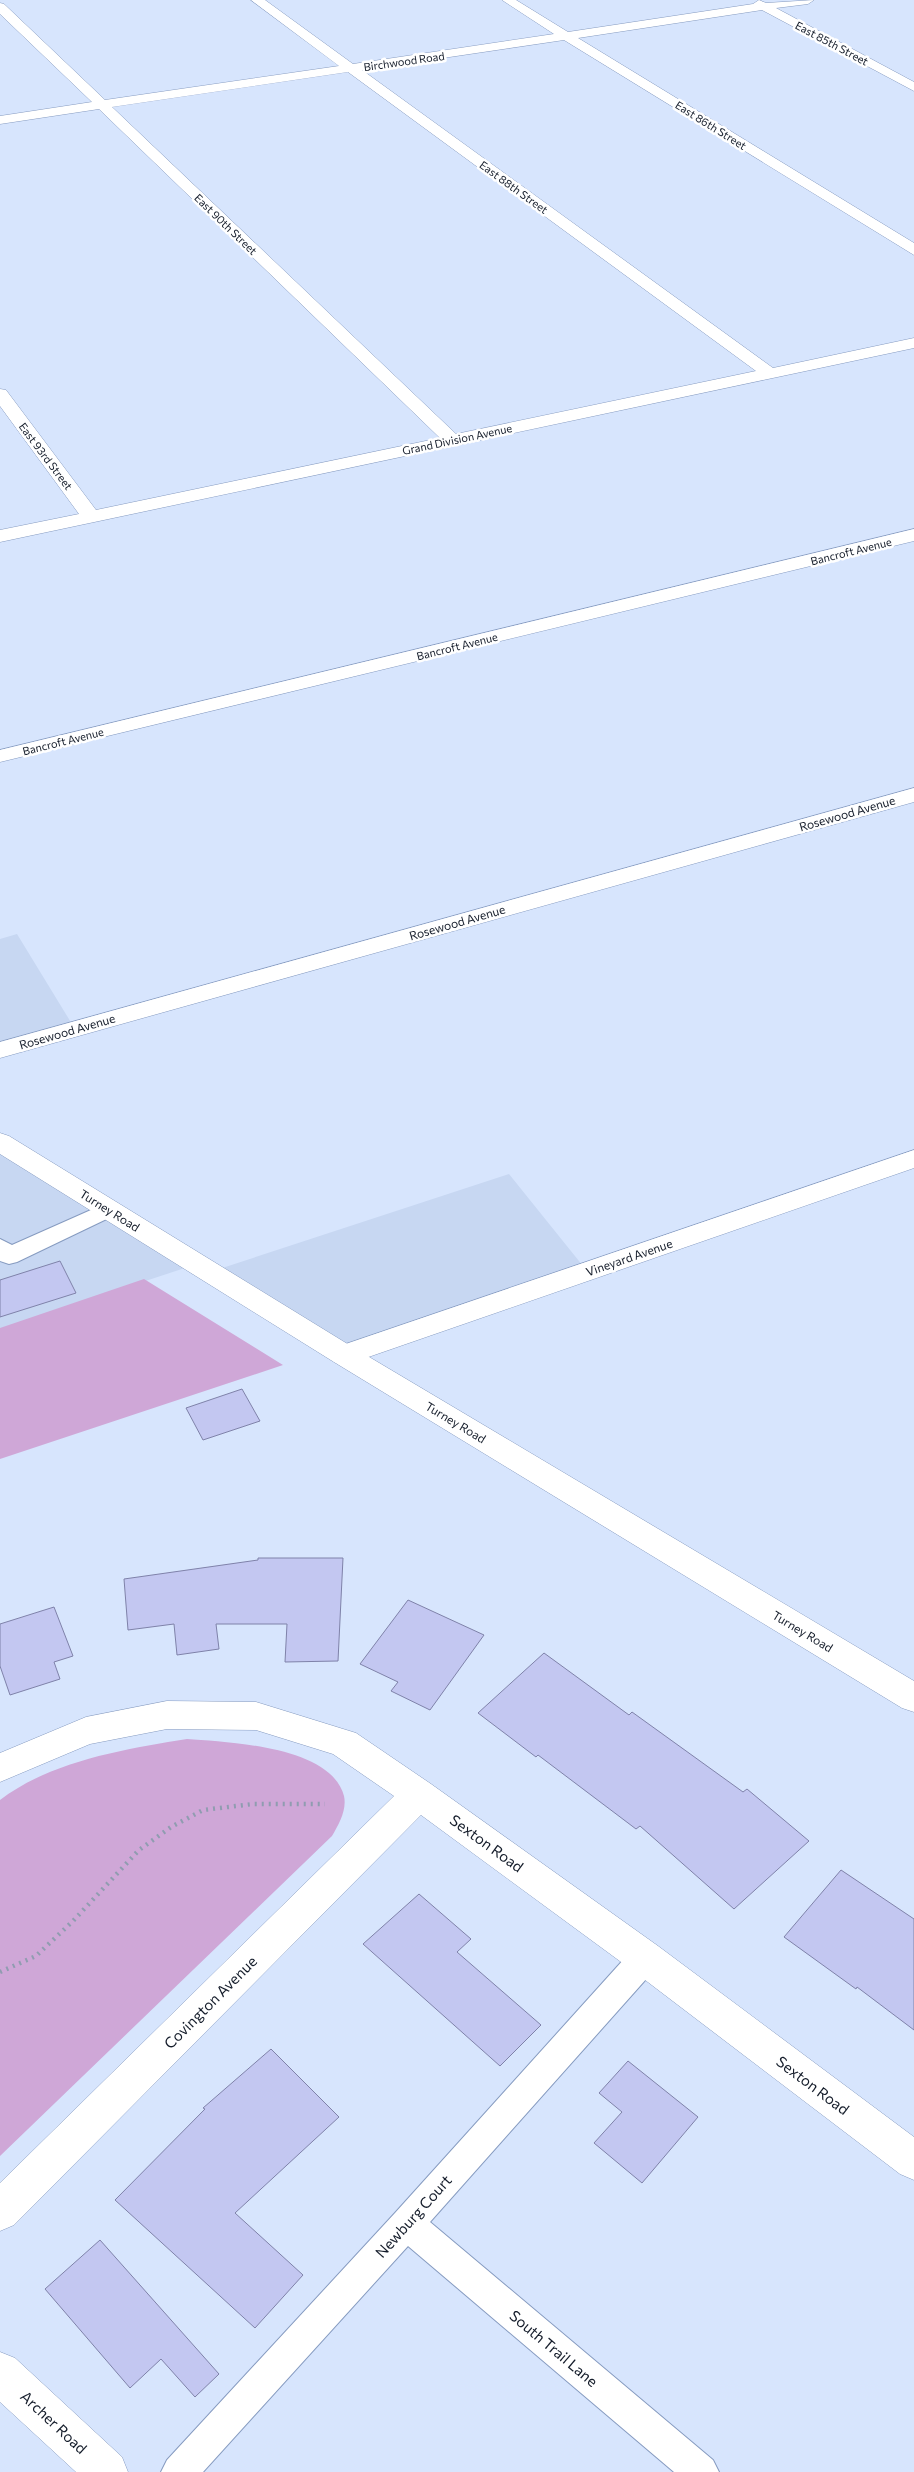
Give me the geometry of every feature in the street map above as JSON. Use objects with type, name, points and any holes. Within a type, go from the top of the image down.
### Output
[{"type":"street","name":"East 88th Street","points":[[257,0],[771,374]]},
{"type":"street","name":"East 86th Street","points":[[508,0],[914,250]]},
{"type":"street","name":"East 85th Street","points":[[750,0],[914,87]]},
{"type":"street","name":"Birchwood Road","points":[[0,120],[808,0]]},
{"type":"street","name":"East 90th Street","points":[[0,7],[452,440]]},
{"type":"street","name":"Grand Division Avenue","points":[[0,536],[914,343]]},
{"type":"street","name":"East 93rd Street","points":[[0,394],[92,518]]},
{"type":"street","name":"Bancroft Avenue","points":[[0,756],[914,535]]},
{"type":"street","name":"Rosewood Avenue","points":[[0,1050],[914,795]]},
{"type":"street","name":"Turney Road","points":[[0,1142],[344,1355],[914,1698]]},
{"type":"street","name":"Vineyard Avenue","points":[[344,1355],[914,1160]]},
{"type":"street","name":"Sexton Road","points":[[0,1768],[86,1731],[167,1715],[256,1716],[344,1743],[419,1794],[645,1958],[914,2161]]},
{"type":"street","name":"Covington Avenue","points":[[0,2211],[419,1794]]},
{"type":"street","name":"Archer Road","points":[[0,2373],[107,2472]]},
{"type":"lane","points":[[0,1248],[9,1256],[109,1209]]},
{"type":"lane","name":"Newburg Court","points":[[179,2472],[407,2224],[645,1958]]},
{"type":"lane","name":"South Trail Lane","points":[[407,2224],[701,2472]]},
{"type":"path","points":[[0,1972],[36,1956],[73,1921],[139,1850],[171,1827],[203,1810],[253,1804],[325,1804]]},
{"type":"shaded area","points":[[17,934],[75,1029],[0,1050],[0,939]]},
{"type":"shaded area","points":[[0,1142],[197,1264],[0,1329]]},
{"type":"shaded area","points":[[509,1174],[587,1271],[344,1355],[210,1272]]},
{"type":"shaded area","points":[[144,1279],[283,1365],[0,1459],[0,1328]]},
{"type":"shaded area","points":[[187,1739],[227,1742],[276,1750],[320,1766],[335,1779],[344,1796],[345,1801],[340,1822],[332,1836],[0,2156],[0,1800],[42,1775],[65,1766],[114,1752]]},
{"type":"building","points":[[60,1261],[76,1293],[0,1317],[0,1280]]},
{"type":"building","points":[[242,1389],[260,1421],[203,1440],[186,1408]]},
{"type":"building","points":[[258,1558],[343,1558],[338,1661],[285,1662],[287,1624],[216,1624],[219,1649],[177,1655],[174,1624],[128,1630],[124,1579],[258,1560]]},
{"type":"building","points":[[408,1600],[484,1635],[430,1710],[391,1691],[398,1682],[360,1664]]},
{"type":"building","points":[[54,1607],[73,1656],[54,1662],[60,1679],[10,1695],[0,1666],[0,1624]]},
{"type":"building","points":[[544,1653],[629,1715],[632,1712],[743,1792],[747,1789],[809,1841],[734,1909],[640,1826],[636,1829],[538,1755],[536,1757],[478,1713]]},
{"type":"building","points":[[841,1870],[914,1919],[914,2030],[857,1987],[856,1989],[784,1937]]},
{"type":"building","points":[[419,1894],[471,1939],[457,1952],[541,2025],[500,2066],[363,1944]]},
{"type":"building","points":[[271,2049],[339,2117],[235,2213],[303,2275],[255,2328],[115,2200],[205,2109],[203,2108]]},
{"type":"building","points":[[628,2061],[698,2117],[642,2183],[594,2143],[622,2112],[599,2093]]},
{"type":"building","points":[[100,2240],[219,2374],[195,2397],[161,2359],[130,2388],[45,2289]]}]
